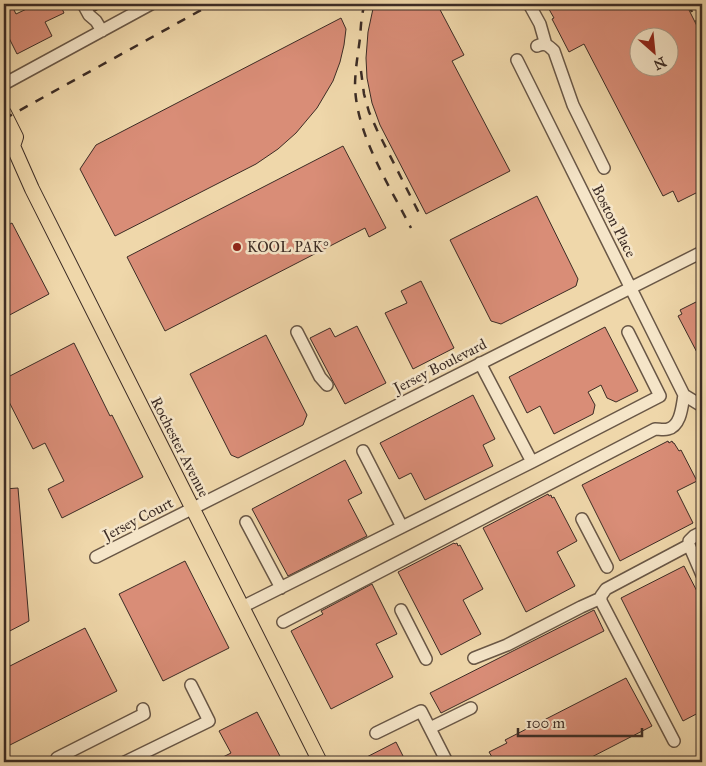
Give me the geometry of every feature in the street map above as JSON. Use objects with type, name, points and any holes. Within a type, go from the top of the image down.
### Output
[{"type":"main road","name":"Rochester Avenue","points":[[4,113],[16,137],[8,144],[320,762]]},
{"type":"street","points":[[84,4],[89,16],[96,21],[102,30]]},
{"type":"street","points":[[4,84],[102,30],[135,7],[151,4]]},
{"type":"street","points":[[529,4],[540,24],[542,45],[548,45],[554,51],[567,89],[604,168]]},
{"type":"street","name":"Boston Place","points":[[517,60],[684,395]]},
{"type":"street","name":"Jersey Boulevard","points":[[192,508],[702,252]]},
{"type":"street","points":[[297,332],[320,377],[327,385]]},
{"type":"street","points":[[242,607],[402,528],[660,396],[628,332]]},
{"type":"street","points":[[480,363],[532,462]]},
{"type":"street","points":[[283,622],[655,429],[668,429],[674,426],[679,418],[684,395],[702,406]]},
{"type":"street","points":[[363,451],[402,528]]},
{"type":"street","name":"Jersey Court","points":[[96,557],[192,508]]},
{"type":"street","points":[[582,519],[607,567]]},
{"type":"street","points":[[246,522],[281,588]]},
{"type":"street","points":[[702,532],[689,541],[689,546],[702,575]]},
{"type":"street","points":[[674,741],[601,601],[601,596],[606,589],[689,546]]},
{"type":"street","points":[[474,658],[507,645],[581,606],[601,598]]},
{"type":"street","points":[[401,610],[426,659]]},
{"type":"street","points":[[125,762],[209,721],[191,685]]},
{"type":"street","points":[[430,728],[471,708]]},
{"type":"street","points":[[57,758],[144,714],[143,709]]},
{"type":"street","points":[[376,733],[421,711],[447,762]]},
{"type":"building","points":[[4,4],[11,4],[16,14],[37,4],[60,4],[64,13],[45,22],[52,36],[17,54],[4,28]]},
{"type":"building","points":[[91,4],[109,4],[95,11]]},
{"type":"building","points":[[374,4],[437,4],[464,55],[452,61],[510,171],[426,214],[380,125],[372,103],[367,78],[366,58],[368,32]]},
{"type":"building","points":[[546,4],[686,4],[702,36],[702,190],[678,202],[673,191],[663,196],[584,44],[569,52],[552,19],[554,18]]},
{"type":"building","points":[[341,18],[346,29],[344,45],[333,81],[317,108],[296,133],[278,149],[256,164],[115,236],[80,169],[96,145]]},
{"type":"building","name":"KOOL PAK°","points":[[343,146],[386,228],[369,237],[365,228],[165,331],[127,257]]},
{"type":"building","points":[[537,196],[578,279],[576,286],[501,324],[491,321],[450,240]]},
{"type":"building","points":[[12,223],[49,294],[4,318],[4,227]]},
{"type":"building","points":[[421,281],[454,348],[413,369],[385,313],[407,303],[401,291]]},
{"type":"building","points":[[702,299],[702,362],[678,316],[682,314],[680,310]]},
{"type":"building","points":[[357,326],[386,383],[345,404],[310,338],[330,328],[335,337]]},
{"type":"building","points":[[605,327],[638,391],[616,402],[607,398],[601,385],[588,392],[595,405],[593,414],[554,434],[540,406],[527,413],[509,377]]},
{"type":"building","points":[[266,335],[307,415],[303,425],[238,458],[231,455],[190,374]]},
{"type":"building","points":[[74,343],[143,477],[62,518],[48,489],[64,481],[45,443],[33,449],[4,392],[4,379]]},
{"type":"building","points":[[473,395],[495,439],[483,445],[493,466],[425,500],[411,473],[399,479],[380,443]]},
{"type":"building","points":[[668,441],[669,443],[672,441],[679,451],[681,450],[697,481],[677,491],[693,523],[620,561],[582,485]]},
{"type":"building","points":[[345,460],[362,493],[348,500],[367,536],[288,576],[252,509]]},
{"type":"building","points":[[18,488],[29,621],[4,634],[4,489]]},
{"type":"building","points":[[548,494],[552,498],[554,497],[577,541],[557,552],[575,586],[526,612],[483,528]]},
{"type":"building","points":[[457,543],[458,546],[460,545],[483,589],[463,600],[481,634],[441,655],[398,572]]},
{"type":"building","points":[[185,561],[229,648],[163,681],[119,594]]},
{"type":"building","points":[[684,566],[702,601],[702,711],[683,721],[621,598]]},
{"type":"building","points":[[372,584],[397,634],[376,644],[393,677],[331,709],[291,631],[323,614],[321,611]]},
{"type":"building","points":[[594,610],[604,631],[441,713],[430,693]]},
{"type":"building","points":[[85,628],[117,691],[4,748],[4,669]]},
{"type":"building","points":[[626,678],[652,726],[582,762],[495,762],[489,752],[507,743],[505,740]]},
{"type":"building","points":[[257,712],[283,762],[213,762],[231,753],[219,731]]},
{"type":"building","points":[[396,742],[406,762],[357,762]]},
{"type":"railway","points":[[4,119],[212,4]]},
{"type":"railway","points":[[365,4],[356,74],[357,105],[368,142],[411,228]]},
{"type":"railway","points":[[688,4],[702,32]]},
{"type":"railway","points":[[697,4],[702,15]]},
{"type":"railway","points":[[361,71],[369,112],[421,217]]},
{"type":"place","name":"KOOL PAK°","points":[[237,247]]}]
